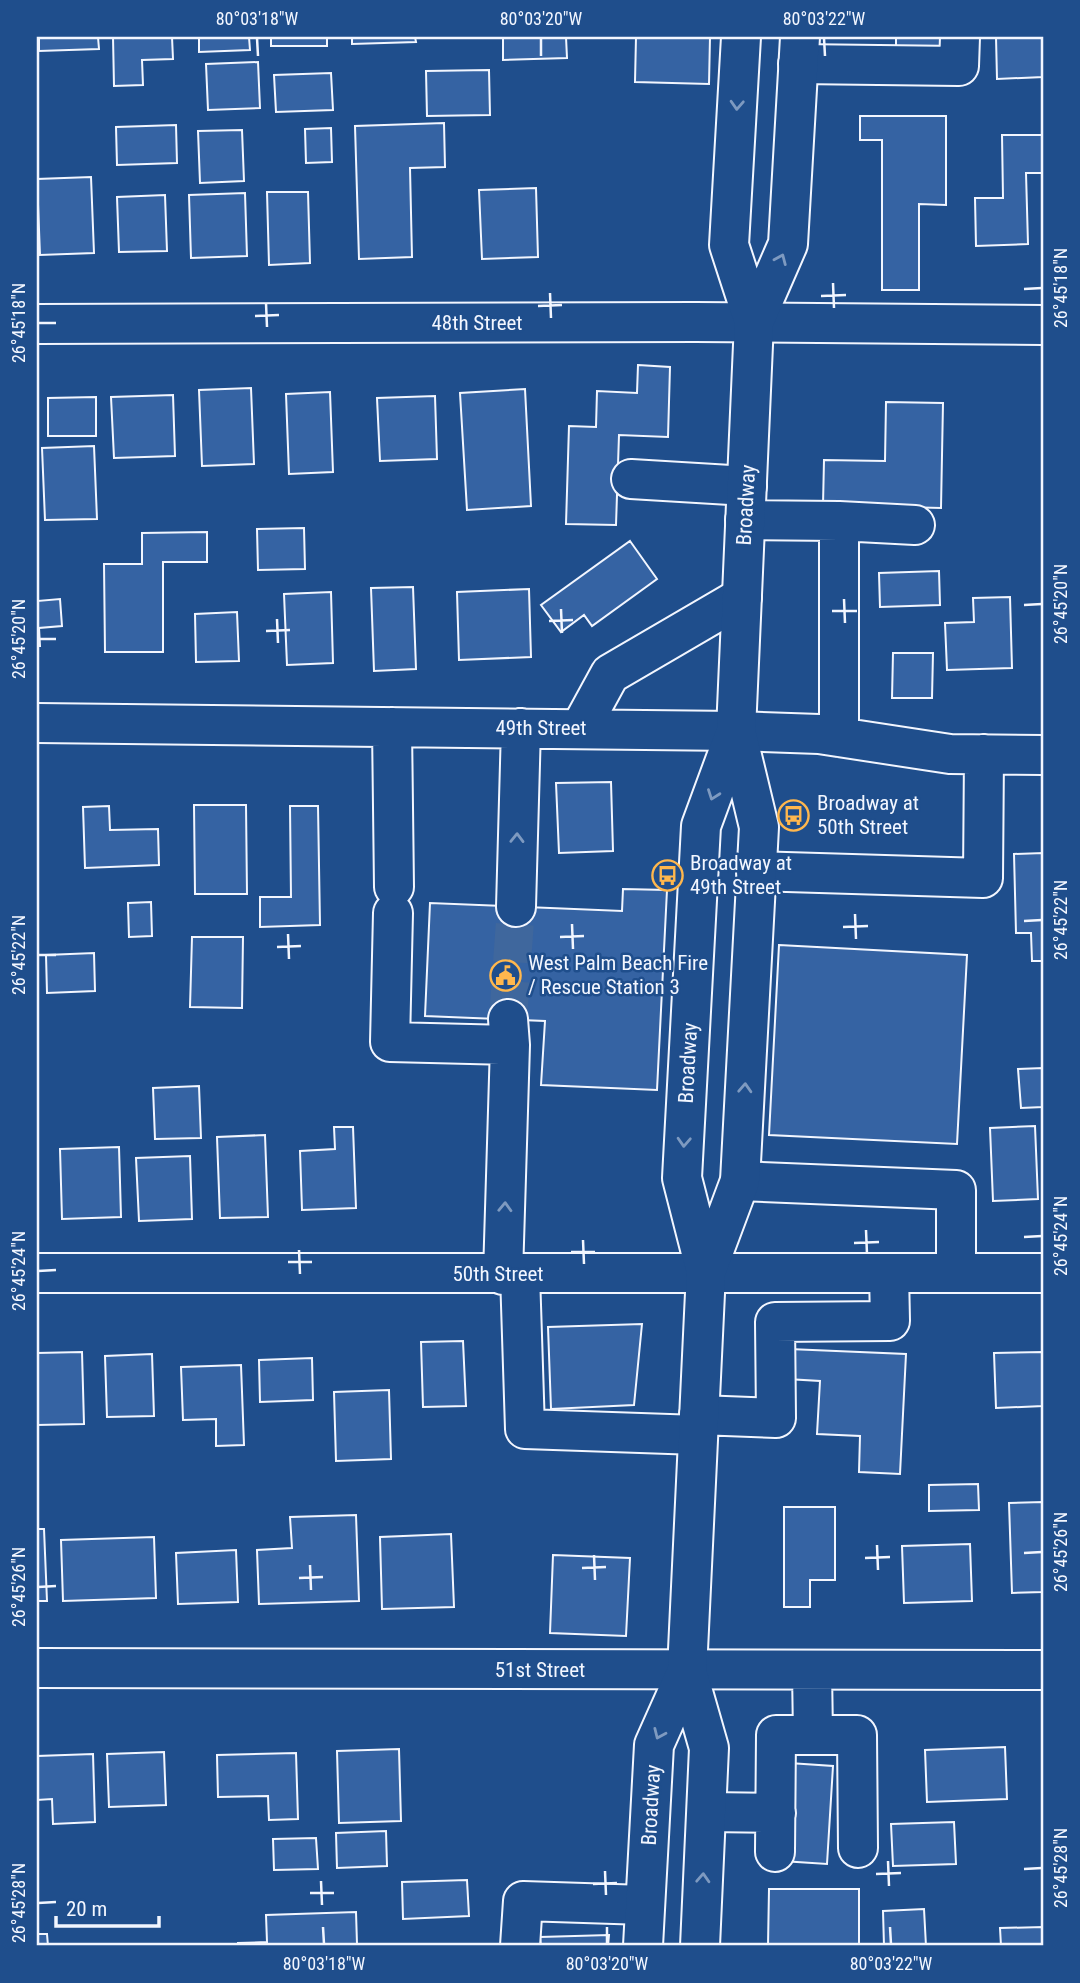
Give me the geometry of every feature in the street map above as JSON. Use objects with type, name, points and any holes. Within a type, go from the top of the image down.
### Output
[{"type":"street","name":"Broadway","points":[[706,1272],[740,1181],[759,827],[736,730],[754,322],[729,244],[741,37]]},
{"type":"street","points":[[799,50],[959,66],[960,37]]},
{"type":"street","name":"Broadway","points":[[754,322],[788,244],[799,50]]},
{"type":"street","name":"48th Street","points":[[37,324],[754,322],[1043,325]]},
{"type":"street","points":[[631,479],[839,521],[915,525]]},
{"type":"street","points":[[839,521],[839,737]]},
{"type":"street","points":[[580,729],[610,674],[742,597]]},
{"type":"street","name":"49th Street","points":[[37,723],[736,730],[819,734],[950,754],[1043,755]]},
{"type":"street","points":[[392,727],[394,900],[390,1042],[509,1032],[512,1275],[525,1429],[699,1425],[776,1418],[775,1322],[890,1321],[889,1273]]},
{"type":"street","points":[[516,906],[521,728]]},
{"type":"street","name":"Broadway","points":[[700,1946],[709,1748],[687,1671],[706,1272],[682,1178],[701,826],[736,730]]},
{"type":"street","points":[[756,871],[983,878],[984,754]]},
{"type":"street","points":[[740,1181],[957,1190],[956,1273]]},
{"type":"street","points":[[803,1272],[803,1321]]},
{"type":"street","name":"50th Street","points":[[37,1273],[1043,1273]]},
{"type":"street","name":"51st Street","points":[[37,1668],[1043,1670]]},
{"type":"street","name":"Broadway","points":[[643,1946],[654,1745],[687,1671]]},
{"type":"street","points":[[813,1671],[813,1735]]},
{"type":"street","points":[[775,1852],[776,1735],[857,1735],[859,1848]]},
{"type":"street","points":[[707,1812],[776,1812]]},
{"type":"street","points":[[520,1946],[523,1901],[646,1905]]},
{"type":"building","points":[[39,37],[98,37],[99,49],[39,51]]},
{"type":"building","points":[[113,37],[172,37],[173,59],[142,60],[143,85],[114,86]]},
{"type":"building","points":[[199,37],[249,37],[250,50],[199,52]]},
{"type":"building","points":[[271,37],[327,37],[327,46],[271,46]]},
{"type":"building","points":[[352,37],[415,37],[416,42],[352,44]]},
{"type":"building","points":[[503,37],[566,37],[567,58],[503,60]]},
{"type":"building","points":[[636,37],[710,37],[709,84],[635,82]]},
{"type":"building","points":[[896,37],[950,37],[950,47],[896,48]]},
{"type":"building","points":[[996,37],[1043,37],[1043,77],[997,79]]},
{"type":"building","points":[[258,62],[260,108],[208,110],[206,64]]},
{"type":"building","points":[[489,70],[490,115],[427,116],[426,71]]},
{"type":"building","points":[[331,73],[333,110],[276,112],[274,75]]},
{"type":"building","points":[[860,116],[946,116],[946,205],[919,204],[919,290],[882,290],[882,140],[860,140]]},
{"type":"building","points":[[444,123],[445,167],[410,168],[412,257],[359,259],[355,126]]},
{"type":"building","points":[[176,125],[177,163],[117,165],[116,127]]},
{"type":"building","points":[[331,128],[332,162],[306,163],[305,129]]},
{"type":"building","points":[[242,130],[244,181],[200,183],[198,131]]},
{"type":"building","points":[[1002,135],[1043,135],[1043,173],[1026,173],[1028,244],[976,246],[975,198],[1003,198]]},
{"type":"building","points":[[91,177],[94,253],[40,255],[37,179]]},
{"type":"building","points":[[536,188],[538,257],[482,259],[479,190]]},
{"type":"building","points":[[267,192],[308,192],[310,263],[269,265]]},
{"type":"building","points":[[245,193],[247,256],[191,258],[189,195]]},
{"type":"building","points":[[165,195],[167,251],[119,252],[117,197]]},
{"type":"building","points":[[638,365],[670,367],[668,437],[619,435],[616,525],[566,524],[569,426],[596,427],[597,391],[637,393]]},
{"type":"building","points":[[251,388],[254,464],[202,466],[199,390]]},
{"type":"building","points":[[525,389],[531,506],[467,510],[460,393]]},
{"type":"building","points":[[330,392],[333,472],[289,474],[286,394]]},
{"type":"building","points":[[173,395],[175,456],[114,458],[111,397]]},
{"type":"building","points":[[435,396],[437,459],[380,461],[377,398]]},
{"type":"building","points":[[96,397],[96,436],[48,436],[48,398]]},
{"type":"building","points":[[886,402],[943,403],[941,508],[823,505],[824,460],[885,461]]},
{"type":"building","points":[[94,446],[97,519],[45,520],[42,448]]},
{"type":"building","points":[[304,528],[305,569],[258,570],[257,529]]},
{"type":"building","points":[[207,532],[207,562],[163,562],[163,652],[105,652],[104,564],[142,564],[142,533]]},
{"type":"building","points":[[630,541],[657,579],[592,626],[584,615],[561,632],[541,605]]},
{"type":"building","points":[[939,571],[940,605],[880,607],[879,573]]},
{"type":"building","points":[[37,578],[38,601],[60,599],[62,626],[39,628],[40,646],[37,646]]},
{"type":"building","points":[[413,587],[416,669],[374,671],[371,588]]},
{"type":"building","points":[[529,589],[531,657],[459,660],[457,592]]},
{"type":"building","points":[[331,592],[333,663],[287,665],[284,594]]},
{"type":"building","points":[[1010,597],[1012,668],[947,670],[945,623],[974,622],[973,598]]},
{"type":"building","points":[[237,612],[239,661],[196,662],[195,614]]},
{"type":"building","points":[[893,653],[933,653],[932,698],[892,698]]},
{"type":"building","points":[[611,782],[613,851],[559,853],[556,783]]},
{"type":"building","points":[[194,805],[246,805],[247,894],[195,894]]},
{"type":"building","points":[[109,806],[110,830],[158,829],[159,865],[85,868],[83,807]]},
{"type":"building","points":[[290,806],[318,806],[320,925],[260,927],[260,897],[291,897]]},
{"type":"building","points":[[1043,853],[1043,961],[1032,961],[1031,933],[1016,933],[1014,854]]},
{"type":"building","points":[[623,889],[667,890],[657,1090],[541,1085],[545,1021],[425,1016],[430,903],[622,911]]},
{"type":"building","points":[[151,902],[152,936],[129,937],[128,903]]},
{"type":"building","points":[[192,937],[243,937],[242,1008],[190,1007]]},
{"type":"building","points":[[779,945],[967,955],[957,1144],[769,1135]]},
{"type":"building","points":[[94,953],[95,991],[47,993],[46,955]]},
{"type":"building","points":[[1043,1068],[1043,1107],[1021,1108],[1018,1069]]},
{"type":"building","points":[[199,1086],[201,1138],[155,1139],[153,1088]]},
{"type":"building","points":[[1035,1126],[1038,1199],[993,1201],[990,1128]]},
{"type":"building","points":[[334,1127],[353,1127],[356,1208],[302,1210],[300,1151],[335,1149]]},
{"type":"building","points":[[265,1135],[268,1217],[220,1218],[217,1137]]},
{"type":"building","points":[[119,1147],[121,1217],[62,1219],[60,1149]]},
{"type":"building","points":[[190,1156],[192,1219],[139,1221],[136,1158]]},
{"type":"building","points":[[642,1324],[634,1405],[551,1409],[548,1327]]},
{"type":"building","points":[[463,1341],[466,1406],[423,1407],[421,1342]]},
{"type":"building","points":[[789,1349],[906,1354],[900,1474],[859,1472],[860,1436],[817,1434],[820,1381],[787,1379]]},
{"type":"building","points":[[82,1352],[84,1424],[37,1425],[37,1353]]},
{"type":"building","points":[[1043,1352],[1043,1406],[996,1408],[994,1353]]},
{"type":"building","points":[[152,1354],[154,1416],[107,1417],[105,1356]]},
{"type":"building","points":[[312,1358],[313,1400],[260,1402],[259,1360]]},
{"type":"building","points":[[241,1365],[244,1445],[216,1446],[216,1419],[183,1420],[181,1367]]},
{"type":"building","points":[[389,1390],[391,1459],[336,1461],[334,1392]]},
{"type":"building","points":[[978,1484],[979,1510],[929,1511],[929,1485]]},
{"type":"building","points":[[1043,1502],[1043,1592],[1012,1593],[1009,1503]]},
{"type":"building","points":[[784,1507],[835,1507],[835,1580],[810,1580],[810,1607],[784,1607]]},
{"type":"building","points":[[356,1515],[359,1601],[259,1604],[257,1550],[292,1548],[290,1517]]},
{"type":"building","points":[[37,1529],[44,1529],[47,1601],[37,1601]]},
{"type":"building","points":[[451,1534],[454,1607],[382,1609],[380,1537]]},
{"type":"building","points":[[154,1537],[156,1598],[63,1601],[61,1540]]},
{"type":"building","points":[[970,1544],[972,1601],[904,1603],[902,1546]]},
{"type":"building","points":[[236,1550],[238,1602],[178,1604],[176,1553]]},
{"type":"building","points":[[553,1555],[630,1558],[626,1636],[550,1633]]},
{"type":"building","points":[[1005,1747],[1007,1799],[927,1802],[925,1750]]},
{"type":"building","points":[[399,1749],[401,1821],[339,1823],[337,1751]]},
{"type":"building","points":[[164,1752],[166,1805],[109,1807],[107,1754]]},
{"type":"building","points":[[296,1753],[298,1819],[269,1820],[268,1796],[218,1797],[217,1755]]},
{"type":"building","points":[[93,1754],[95,1822],[53,1824],[52,1799],[37,1800],[37,1756]]},
{"type":"building","points":[[789,1763],[833,1766],[827,1864],[782,1861]]},
{"type":"building","points":[[954,1822],[956,1864],[893,1866],[891,1824]]},
{"type":"building","points":[[386,1831],[387,1866],[337,1868],[336,1833]]},
{"type":"building","points":[[316,1838],[318,1869],[274,1870],[273,1839]]},
{"type":"building","points":[[467,1880],[469,1916],[403,1919],[402,1882]]},
{"type":"building","points":[[769,1889],[859,1889],[859,1946],[768,1946]]},
{"type":"building","points":[[924,1909],[926,1946],[884,1946],[883,1911]]},
{"type":"building","points":[[356,1912],[357,1944],[238,1946],[238,1943],[267,1942],[266,1915]]},
{"type":"building","points":[[1043,1927],[1043,1946],[1001,1946],[1000,1928]]},
{"type":"building","points":[[37,1934],[47,1934],[48,1946],[37,1946]]},
{"type":"building","points":[[609,1935],[608,1946],[541,1946],[540,1937]]},
{"type":"tunnel","points":[[508,1019],[516,907]]},
{"type":"place","name":"Broadway at 50th Street","points":[[794,815]]},
{"type":"place","name":"Broadway at 49th Street","points":[[667,875]]},
{"type":"place","name":"West Palm Beach Fire / Rescue Station 3","points":[[505,975]]}]
